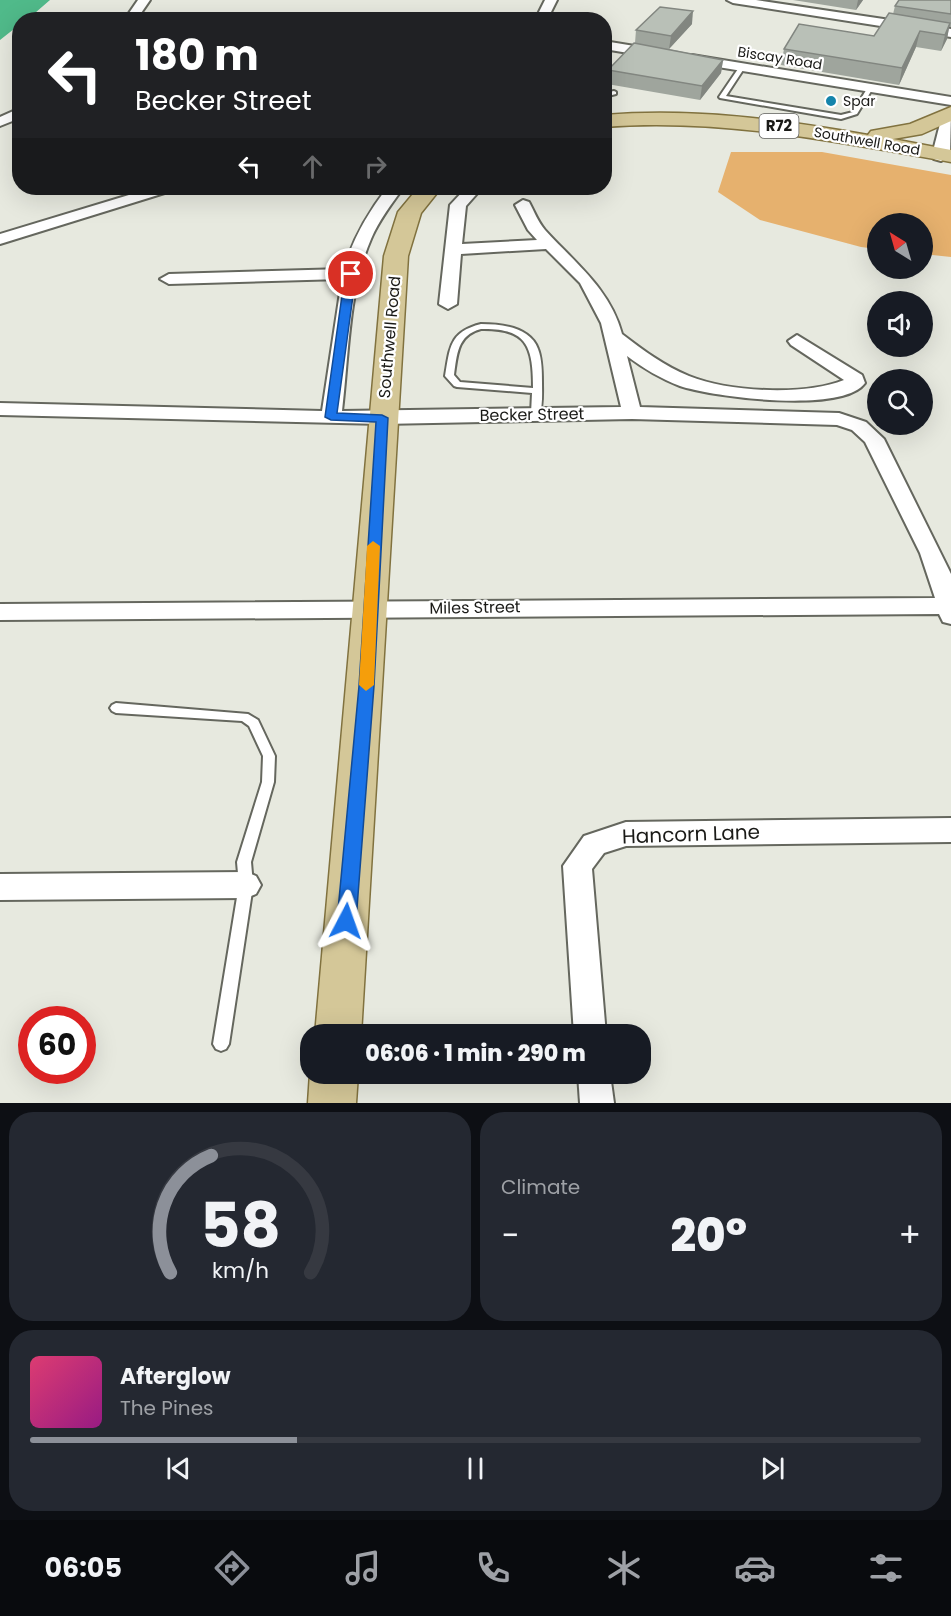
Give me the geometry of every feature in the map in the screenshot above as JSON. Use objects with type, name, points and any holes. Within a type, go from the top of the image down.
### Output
[{"type":"main road","points":[[843,136],[906,132],[951,114]]},
{"type":"main road","name":"Southwell Road","points":[[612,120],[645,117],[726,119],[947,148]]},
{"type":"main road","name":"Southwell Road","points":[[339,1024],[366,686],[382,418],[396,256],[410,212],[424,195]]},
{"type":"main road","points":[[332,1103],[333,1084]]},
{"type":"street","points":[[733,0],[951,33]]},
{"type":"street","name":"Biscay Road","points":[[612,46],[951,101]]},
{"type":"street","points":[[947,148],[951,114]]},
{"type":"street","points":[[0,239],[143,195]]},
{"type":"street","points":[[331,417],[351,274],[357,247],[368,223],[390,195]]},
{"type":"street","points":[[448,304],[458,205],[467,195]]},
{"type":"street","points":[[523,206],[536,230],[587,281],[610,323],[632,413]]},
{"type":"street","points":[[453,249],[550,244]]},
{"type":"street","points":[[170,279],[351,274]]},
{"type":"street","points":[[614,337],[666,374],[702,387],[755,393],[822,393],[855,383],[855,379],[797,341]]},
{"type":"street","name":"Becker Street","points":[[0,408],[382,418],[632,413],[831,417],[859,426],[874,439],[931,553],[950,609]]},
{"type":"street","name":"Miles Street","points":[[0,612],[369,609],[950,609]]},
{"type":"street","name":"Hancorn Lane","points":[[589,1024],[577,866],[594,844],[626,834],[951,830]]},
{"type":"street","points":[[0,887],[246,885]]},
{"type":"street","points":[[595,1084],[597,1103]]},
{"type":"lane","points":[[742,67],[722,97],[841,117],[855,113],[870,88]]},
{"type":"lane","points":[[536,414],[537,390],[534,350],[528,340],[519,334],[495,328],[475,328],[463,334],[454,348],[449,376],[458,384],[537,390]]},
{"type":"lane","points":[[116,708],[244,717],[254,723],[269,756],[268,782],[244,861],[246,885],[221,1044]]},
{"type":"shaded area","points":[[0,0],[50,0],[36,12],[12,12],[12,31],[0,40]]},
{"type":"shaded area","points":[[731,152],[822,152],[951,175],[951,257],[933,255],[933,213],[867,213],[867,248],[760,220],[718,192]]},
{"type":"building","points":[[899,0],[951,0],[951,14],[895,6]]},
{"type":"building","points":[[660,7],[693,11],[671,36],[636,30]]},
{"type":"building","points":[[889,13],[950,23],[945,35],[920,31],[902,68],[784,49],[799,24],[874,36]]},
{"type":"building","points":[[634,43],[723,60],[702,86],[612,71],[612,66]]},
{"type":"slow traffic","points":[[366,685],[373,546]]},
{"type":"place","name":"Spar","points":[[831,101]]},
{"type":"route","points":[[346,921],[366,686],[382,418],[331,417],[351,274]]}]
